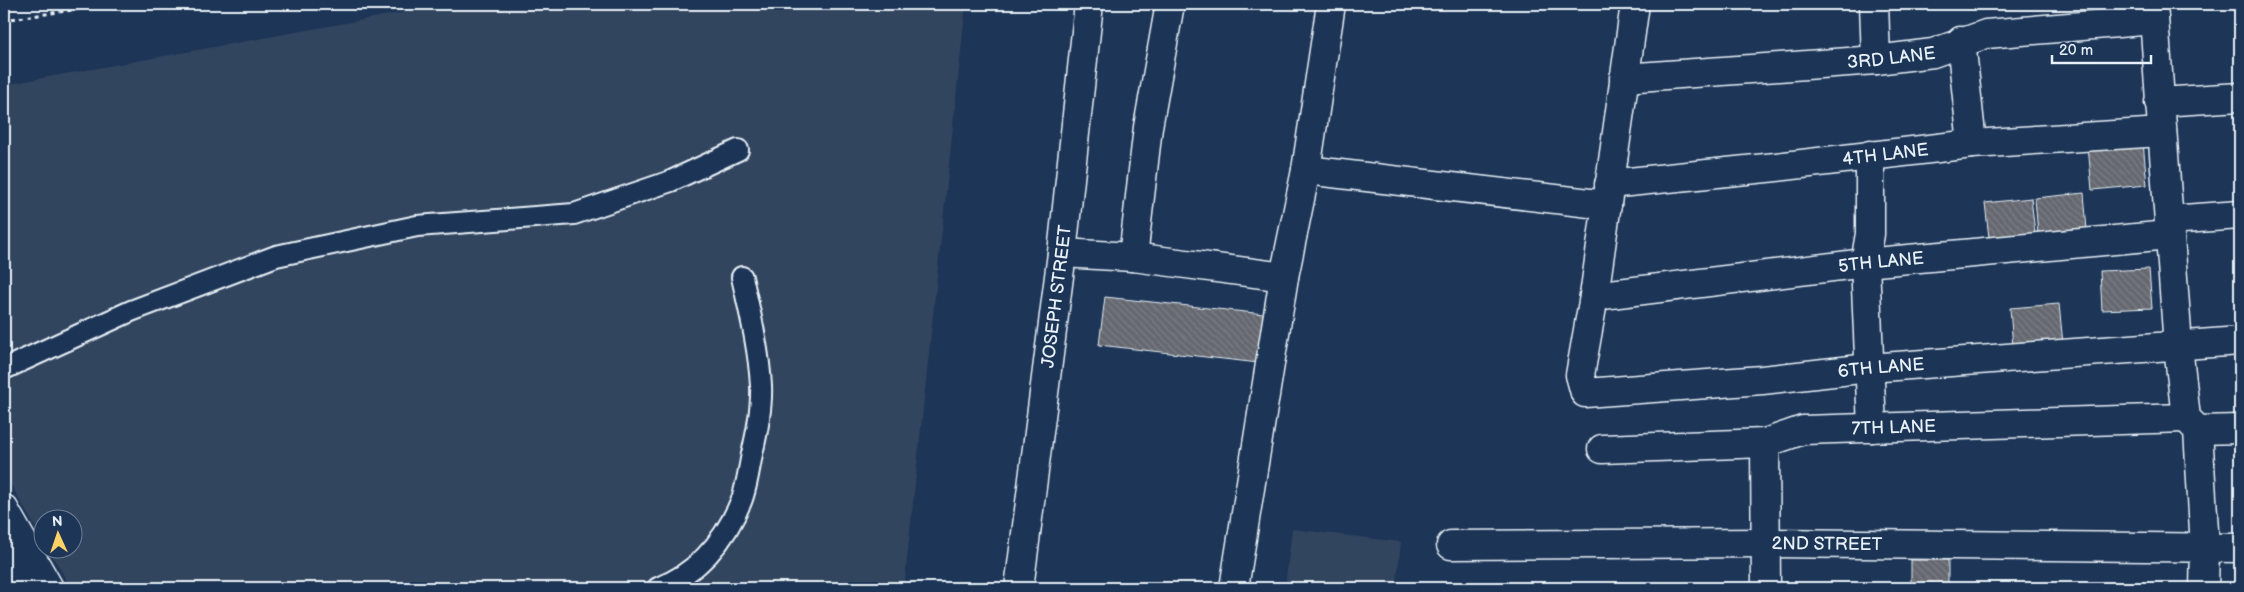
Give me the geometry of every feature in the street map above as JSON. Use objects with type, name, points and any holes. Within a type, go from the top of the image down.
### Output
[{"type":"street","name":"JOSEPH STREET","points":[[1019,588],[1062,254],[1089,4]]},
{"type":"street","points":[[1133,257],[1148,127],[1170,4]]},
{"type":"street","points":[[1234,588],[1284,277],[1306,170],[1331,4]]},
{"type":"street","points":[[1594,296],[1635,4]]},
{"type":"street","points":[[1874,4],[1876,60]]},
{"type":"street","points":[[2154,12],[2178,346],[2192,424],[2205,548],[2204,588]]},
{"type":"street","name":"3RD LANE","points":[[1624,78],[1876,60],[1933,53],[1962,41],[1986,34],[2154,12]]},
{"type":"street","points":[[1962,41],[1972,144]]},
{"type":"street","points":[[2159,102],[2240,96]]},
{"type":"street","name":"4TH LANE","points":[[1306,170],[1608,195],[1870,156],[1972,144],[2162,132]]},
{"type":"street","points":[[1870,156],[1870,234],[1866,263],[1872,428]]},
{"type":"street","name":"5TH LANE","points":[[1594,296],[2169,228],[2240,215]]},
{"type":"street","points":[[1062,254],[1133,257],[1284,277]]},
{"type":"street","name":"6TH LANE","points":[[1594,296],[1580,375],[1585,393],[1762,380],[1869,368],[2240,341]]},
{"type":"street","name":"7TH LANE","points":[[1602,449],[1765,443],[1803,430],[2192,424],[2240,429]]},
{"type":"street","points":[[1765,443],[1766,588]]},
{"type":"street","points":[[4,509],[49,588]]},
{"type":"street","name":"2ND STREET","points":[[1451,545],[1766,543],[2240,548]]},
{"type":"street","points":[[4,559],[20,588]]},
{"type":"lane","points":[[4,369],[131,311],[276,256],[417,226],[574,214],[671,181],[738,150]]},
{"type":"lane","points":[[658,588],[672,583],[697,566],[724,536],[742,498],[755,439],[761,387],[753,325],[742,277]]},
{"type":"path","points":[[4,20],[114,4]]},
{"type":"shaded area","points":[[450,4],[966,4],[904,588],[71,588],[55,560],[82,560],[82,510],[32,510],[32,522],[4,473],[4,85]]},
{"type":"shaded area","points":[[1292,529],[1401,542],[1396,588],[1285,588]]},
{"type":"building","points":[[2143,142],[2147,185],[2092,190],[2088,146]]},
{"type":"building","points":[[2084,193],[2087,230],[2038,235],[2035,198]]},
{"type":"building","points":[[2031,198],[2035,233],[1989,238],[1985,203]]},
{"type":"building","points":[[2149,269],[2152,308],[2102,310],[2100,271]]},
{"type":"building","points":[[1105,297],[1264,314],[1259,363],[1099,345]]},
{"type":"building","points":[[2059,304],[2063,344],[2013,348],[2010,308]]},
{"type":"building","points":[[1911,560],[1948,560],[1948,588],[1911,588]]},
{"type":"building","points":[[1981,585],[2012,587],[2012,588],[1981,588]]}]
